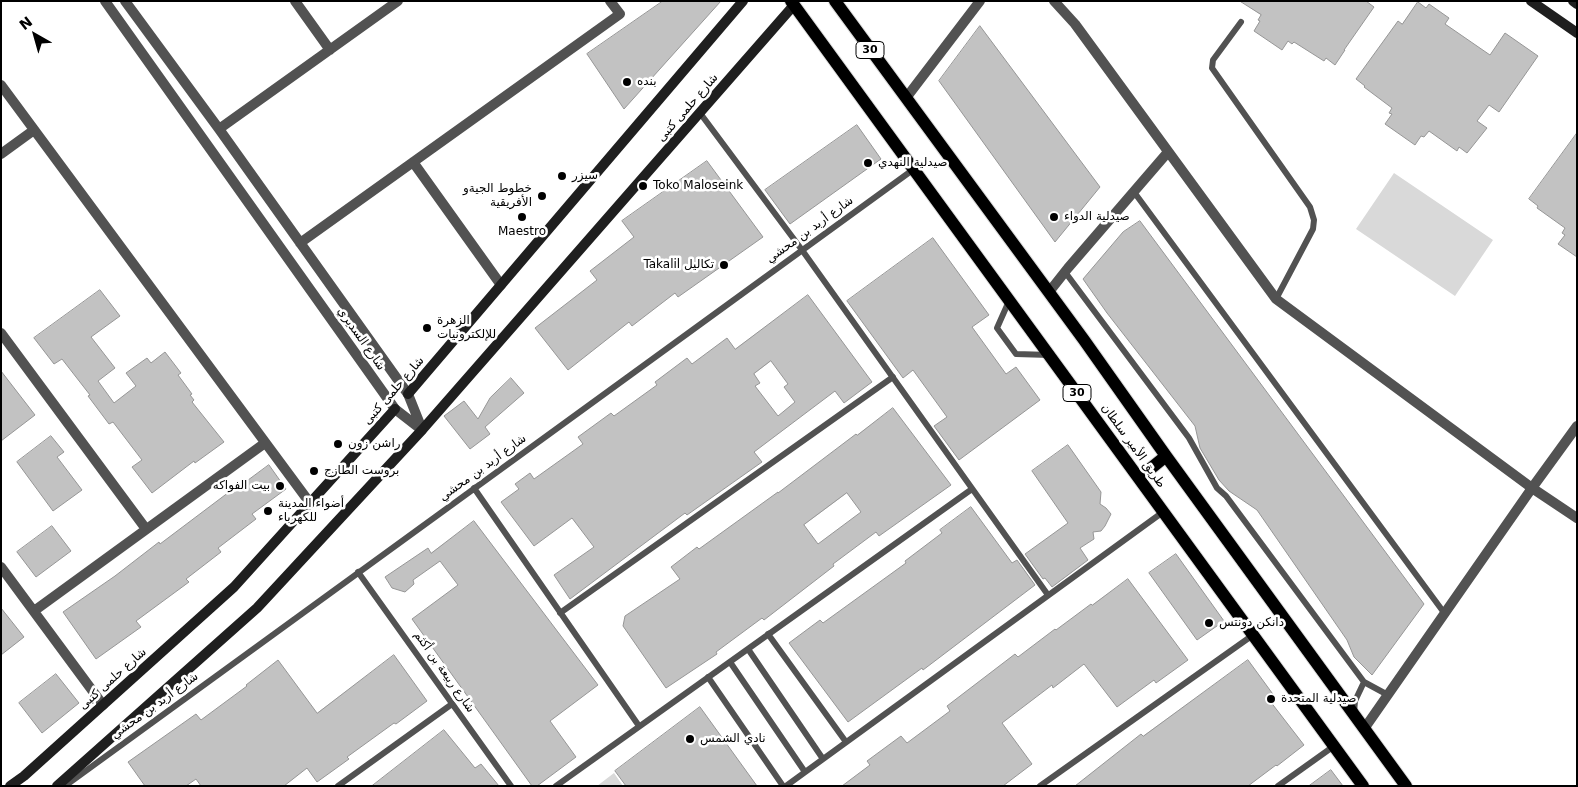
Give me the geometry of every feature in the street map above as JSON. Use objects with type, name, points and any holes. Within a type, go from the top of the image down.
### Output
[{"type":"main road","name":"طريق الأمير سلطان","points":[[835,1],[1049,292],[1406,786]]},
{"type":"main road","name":"طريق الأمير سلطان","points":[[793,3],[1363,786]]},
{"type":"main road","points":[[1139,478],[1166,456]]},
{"type":"street","name":"شارع السديري","points":[[105,1],[395,409],[422,430]]},
{"type":"street","name":"شارع السديري","points":[[125,1],[408,394],[422,430]]},
{"type":"street","points":[[295,1],[330,50]]},
{"type":"street","points":[[219,129],[398,1]]},
{"type":"street","points":[[300,243],[620,14],[610,1]]},
{"type":"street","name":"شارع حلمى كتبى","points":[[10,786],[24,776],[234,587],[395,409],[743,1]]},
{"type":"street","points":[[906,98],[980,1]]},
{"type":"street","points":[[1054,1],[1075,24],[1276,299],[1532,488],[1577,518]]},
{"type":"street","points":[[1531,1],[1577,33]]},
{"type":"street","points":[[1573,1],[1577,4]]},
{"type":"street","name":"شارع حلمى كتبى","points":[[57,786],[257,608],[422,430],[700,113],[793,3]]},
{"type":"street","points":[[1,85],[310,503]]},
{"type":"street","points":[[1,154],[34,130]]},
{"type":"street","points":[[1049,292],[1168,152]]},
{"type":"street","points":[[413,162],[501,285]]},
{"type":"street","points":[[1,333],[146,529]]},
{"type":"street","points":[[1364,729],[1577,426]]},
{"type":"street","points":[[34,611],[265,443]]},
{"type":"street","points":[[1,567],[103,705]]},
{"type":"lane","points":[[1241,22],[1213,60],[1212,68],[1310,206],[1314,220],[1313,229],[1276,299]]},
{"type":"lane","points":[[700,113],[802,250],[1048,595]]},
{"type":"lane","name":"شارع أربد بن محشي","points":[[65,786],[914,169]]},
{"type":"lane","points":[[1134,192],[1445,614]]},
{"type":"lane","points":[[1065,272],[1189,438],[1217,488],[1226,496],[1364,682],[1388,695]]},
{"type":"lane","points":[[1009,300],[997,328],[1016,354],[1050,355]]},
{"type":"lane","points":[[560,613],[893,377]]},
{"type":"lane","points":[[474,488],[639,726]]},
{"type":"lane","points":[[556,786],[972,489]]},
{"type":"lane","points":[[708,677],[785,786],[1163,512]]},
{"type":"lane","name":"شارع ربيعة بن أكثم","points":[[358,572],[511,786]]},
{"type":"lane","points":[[768,634],[846,742]]},
{"type":"lane","points":[[1040,786],[1253,635]]},
{"type":"lane","points":[[748,649],[823,759]]},
{"type":"lane","points":[[730,662],[805,772]]},
{"type":"lane","points":[[1354,716],[1355,701],[1364,682]]},
{"type":"lane","points":[[338,786],[452,704]]},
{"type":"lane","points":[[1278,786],[1334,746]]},
{"type":"shaded area","points":[[1394,173],[1493,240],[1455,296],[1356,229]]},
{"type":"shaded area","points":[[614,773],[623,786],[597,786]]},
{"type":"building","name":"بنده","points":[[663,1],[721,1],[624,109],[587,54]]},
{"type":"building","points":[[1240,1],[1366,1],[1374,7],[1335,65],[1326,58],[1324,61],[1294,42],[1292,44],[1288,41],[1282,50],[1254,31],[1261,15]]},
{"type":"building","points":[[1418,2],[1426,8],[1429,4],[1449,18],[1445,24],[1490,55],[1505,33],[1538,56],[1499,112],[1489,105],[1477,121],[1487,128],[1467,153],[1459,147],[1457,151],[1429,131],[1424,137],[1421,136],[1415,145],[1385,124],[1392,114],[1389,113],[1392,108],[1356,79],[1398,21],[1402,24]]},
{"type":"building","points":[[980,26],[1100,187],[1055,242],[939,81]]},
{"type":"building","points":[[857,125],[881,159],[790,224],[765,190]]},
{"type":"building","points":[[1577,133],[1577,257],[1558,244],[1565,235],[1562,233],[1565,228],[1537,208],[1538,206],[1529,199]]},
{"type":"building","points":[[707,161],[763,237],[678,297],[675,293],[632,326],[629,322],[568,370],[535,328],[597,280],[590,271],[634,237],[622,221]]},
{"type":"building","points":[[1140,221],[1424,604],[1372,675],[1354,657],[1347,640],[1257,510],[1229,491],[1219,480],[1200,448],[1195,426],[1107,313],[1083,279],[1123,232]]},
{"type":"building","points":[[933,238],[989,315],[972,327],[1006,374],[1016,367],[1040,400],[959,460],[934,426],[947,417],[913,370],[903,378],[847,301]]},
{"type":"building","points":[[100,290],[120,316],[91,337],[115,368],[98,381],[114,403],[136,386],[126,373],[147,358],[151,363],[165,352],[181,373],[178,375],[192,394],[190,395],[194,400],[192,402],[224,442],[195,463],[194,461],[152,493],[132,467],[142,460],[113,422],[109,424],[88,396],[90,395],[62,359],[54,364],[34,338]]},
{"type":"building","points":[[808,295],[872,382],[844,403],[835,391],[754,452],[762,462],[687,515],[685,513],[570,599],[554,575],[594,547],[572,518],[534,546],[501,502],[519,489],[515,484],[530,473],[534,479],[583,444],[578,437],[611,413],[614,416],[657,385],[655,382],[687,358],[692,364],[727,338],[735,349]],"holes":[[[771,361],[788,384],[784,387],[795,402],[778,416],[755,386],[760,383],[754,374]]]},
{"type":"building","points":[[1,371],[35,415],[1,441]]},
{"type":"building","points":[[511,378],[524,393],[485,427],[490,434],[470,449],[444,416],[464,401],[478,419],[490,398]]},
{"type":"building","points":[[893,408],[951,485],[879,536],[876,532],[764,620],[762,618],[716,652],[717,654],[666,688],[623,626],[625,616],[680,579],[671,567],[697,547],[699,549],[778,493]],"holes":[[[847,493],[861,512],[818,544],[804,525]]]},
{"type":"building","points":[[51,436],[64,452],[57,457],[82,490],[53,511],[17,462]]},
{"type":"building","points":[[1068,445],[1101,492],[1100,504],[1111,514],[1101,531],[1093,532],[1094,539],[1080,548],[1088,560],[1052,587],[1045,578],[1043,579],[1025,554],[1068,523],[1032,471]]},
{"type":"building","points":[[269,465],[286,489],[252,514],[256,519],[218,548],[221,552],[186,579],[189,582],[136,621],[141,627],[96,659],[63,612]]},
{"type":"building","points":[[971,507],[1012,563],[1017,560],[1035,585],[923,670],[922,668],[848,722],[789,643],[820,620],[823,623],[906,563],[905,561],[942,533],[940,530]]},
{"type":"building","points":[[474,521],[598,685],[550,721],[576,757],[537,786],[532,786],[412,619],[458,585],[440,561],[413,580],[414,584],[405,592],[392,588],[385,577],[428,548],[431,553]]},
{"type":"building","points":[[52,526],[71,551],[36,577],[17,552]]},
{"type":"building","points":[[1176,554],[1224,621],[1197,640],[1149,573]]},
{"type":"building","points":[[1128,579],[1188,660],[1156,683],[1154,680],[1117,707],[1084,664],[1053,688],[1052,685],[1002,723],[1032,764],[1003,786],[842,786],[870,765],[867,761],[901,736],[907,743],[950,711],[947,706],[1015,654],[1018,657]]},
{"type":"building","points":[[1,608],[24,637],[1,655]]},
{"type":"building","points":[[394,655],[427,701],[347,757],[349,759],[317,782],[307,768],[284,786],[201,786],[196,779],[186,786],[145,786],[128,762],[196,714],[201,720],[278,660],[317,713]]},
{"type":"building","points":[[1248,660],[1275,697],[1270,701],[1304,745],[1277,766],[1248,786],[1075,786],[1141,734],[1143,736]]},
{"type":"building","points":[[56,674],[79,703],[42,733],[19,703]]},
{"type":"building","name":"نادي الشمس","points":[[700,707],[757,786],[626,786],[615,771]]},
{"type":"building","points":[[444,730],[475,768],[481,764],[499,786],[372,786]]},
{"type":"building","points":[[1331,770],[1343,786],[1309,786]]},
{"type":"place","name":"بنده","points":[[627,82]]},
{"type":"place","name":"صيدلية النهدي","points":[[868,163]]},
{"type":"place","name":"سيزر","points":[[562,176]]},
{"type":"place","name":"Toko Maloseink","points":[[643,186]]},
{"type":"place","name":"خطوط الجيةو الأفريقية","points":[[542,196]]},
{"type":"place","name":"Maestro","points":[[522,217]]},
{"type":"place","name":"صيدلية الدواء","points":[[1054,217]]},
{"type":"place","name":"Takalil تكاليل","points":[[724,265]]},
{"type":"place","name":"الزهرة للإلكترونيات","points":[[427,328]]},
{"type":"place","name":"راشن زون","points":[[338,444]]},
{"type":"place","name":"بروست الطازج","points":[[314,471]]},
{"type":"place","name":"بيت الفواكه","points":[[280,486]]},
{"type":"place","name":"أضواء المدينة للكهرباء","points":[[268,511]]},
{"type":"place","name":"دانكن دونتس","points":[[1209,623]]},
{"type":"place","name":"صيدلية المتحدة","points":[[1271,699]]},
{"type":"place","name":"نادي الشمس","points":[[690,739]]}]
